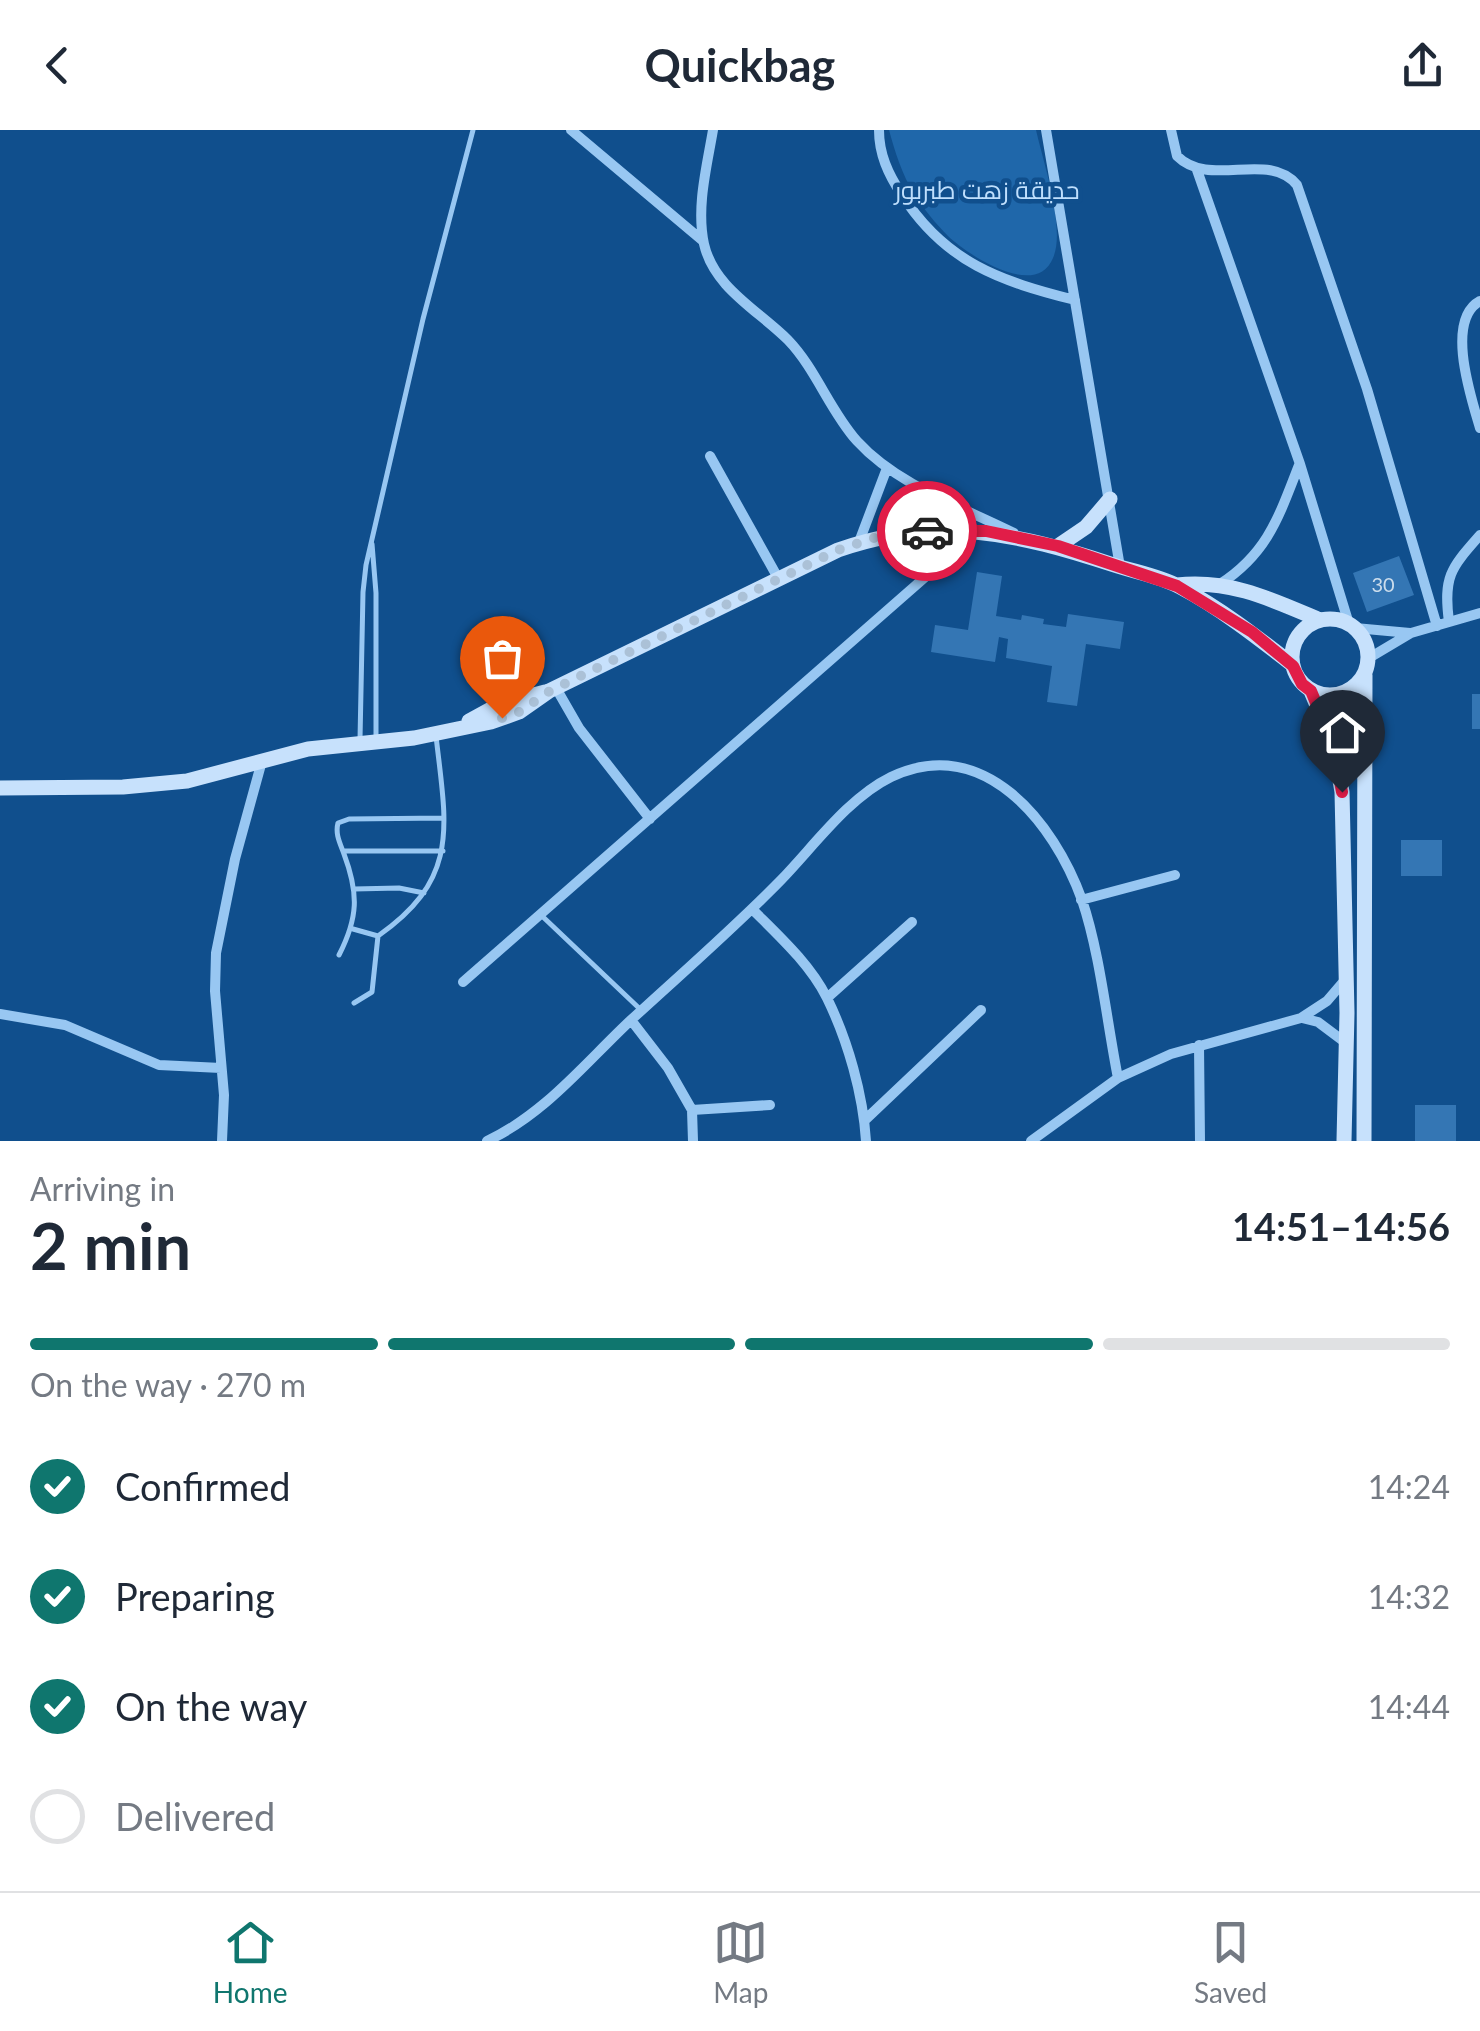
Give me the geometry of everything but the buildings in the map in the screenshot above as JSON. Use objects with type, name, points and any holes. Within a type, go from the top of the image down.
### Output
[{"type":"street","points":[[703,241],[702,192],[713,130]]},
{"type":"street","points":[[878,130],[885,164],[898,189],[914,214],[952,252],[1000,278],[1076,300]]},
{"type":"street","points":[[1046,130],[1120,567]]},
{"type":"street","points":[[1172,130],[1177,156],[1198,170],[1273,171],[1297,185],[1367,389],[1437,626]]},
{"type":"street","points":[[573,131],[703,241],[726,286],[789,342],[854,438],[888,468],[1020,536]]},
{"type":"street","points":[[1198,170],[1352,626],[1365,642],[1364,1141]]},
{"type":"street","points":[[1480,301],[1466,312],[1460,332],[1480,428]]},
{"type":"street","points":[[710,456],[778,578]]},
{"type":"street","points":[[1220,584],[1238,573],[1266,543],[1300,464]]},
{"type":"street","points":[[860,542],[888,468]]},
{"type":"street","points":[[1058,546],[1086,527],[1110,499]]},
{"type":"street","points":[[463,982],[931,572],[949,530]]},
{"type":"street","points":[[0,788],[161,785],[308,749],[436,734],[502,718],[778,578],[860,542],[913,531],[1020,536],[1177,586],[1252,632],[1293,666],[1302,684],[1311,691],[1331,696],[1359,684],[1367,667],[1412,634],[1480,613]]},
{"type":"street","points":[[1449,622],[1448,576],[1480,535]]},
{"type":"street","points":[[1177,586],[1220,584],[1255,593],[1320,620],[1335,619],[1352,626],[1412,634]]},
{"type":"street","points":[[1293,666],[1293,649],[1300,634],[1320,620]]},
{"type":"street","points":[[553,690],[650,820]]},
{"type":"street","points":[[1311,691],[1326,722],[1340,769],[1346,978],[1344,1141]]},
{"type":"street","points":[[222,1141],[216,952],[235,859],[262,761]]},
{"type":"street","points":[[487,1141],[522,1122],[554,1096],[752,909],[867,793],[904,772],[936,766],[980,773],[1000,782],[1038,821],[1082,900],[1118,1078]]},
{"type":"street","points":[[1082,900],[1175,875]]},
{"type":"street","points":[[752,909],[787,944],[827,998],[854,1076],[866,1141]]},
{"type":"street","points":[[827,998],[912,922]]},
{"type":"street","points":[[1031,1141],[1118,1078],[1199,1046],[1301,1018],[1326,1001],[1346,978]]},
{"type":"street","points":[[865,1120],[981,1010]]},
{"type":"street","points":[[0,1014],[65,1025],[159,1066],[221,1068]]},
{"type":"street","points":[[1301,1018],[1318,1022],[1346,1044]]},
{"type":"street","points":[[631,1020],[668,1068],[692,1110],[693,1141]]},
{"type":"street","points":[[1199,1046],[1200,1141]]},
{"type":"street","points":[[692,1110],[770,1105]]},
{"type":"lane","points":[[368,742],[362,592],[423,318],[473,130]]},
{"type":"lane","points":[[368,742],[376,593],[372,538]]},
{"type":"lane","points":[[352,929],[378,936],[397,923],[436,874],[443,851],[445,818],[436,734]]},
{"type":"lane","points":[[338,956],[352,929],[354,888],[336,826],[342,820],[445,818]]},
{"type":"lane","points":[[343,850],[443,851]]},
{"type":"lane","points":[[354,888],[424,892]]},
{"type":"lane","points":[[542,916],[642,1011]]},
{"type":"lane","points":[[354,1003],[372,992],[378,936]]},
{"type":"green space","name":"حديقة زهت طبربور","points":[[889,130],[1036,130],[1057,230],[1053,258],[1044,270],[1018,275],[1002,270],[948,236],[910,186]]},
{"type":"way so far","points":[[502,718],[838,550],[880,536],[927,531]]},
{"type":"route","points":[[927,531],[986,531],[1058,546],[1177,586],[1252,632],[1293,666],[1296,676],[1311,691],[1334,746],[1342,792]]}]
